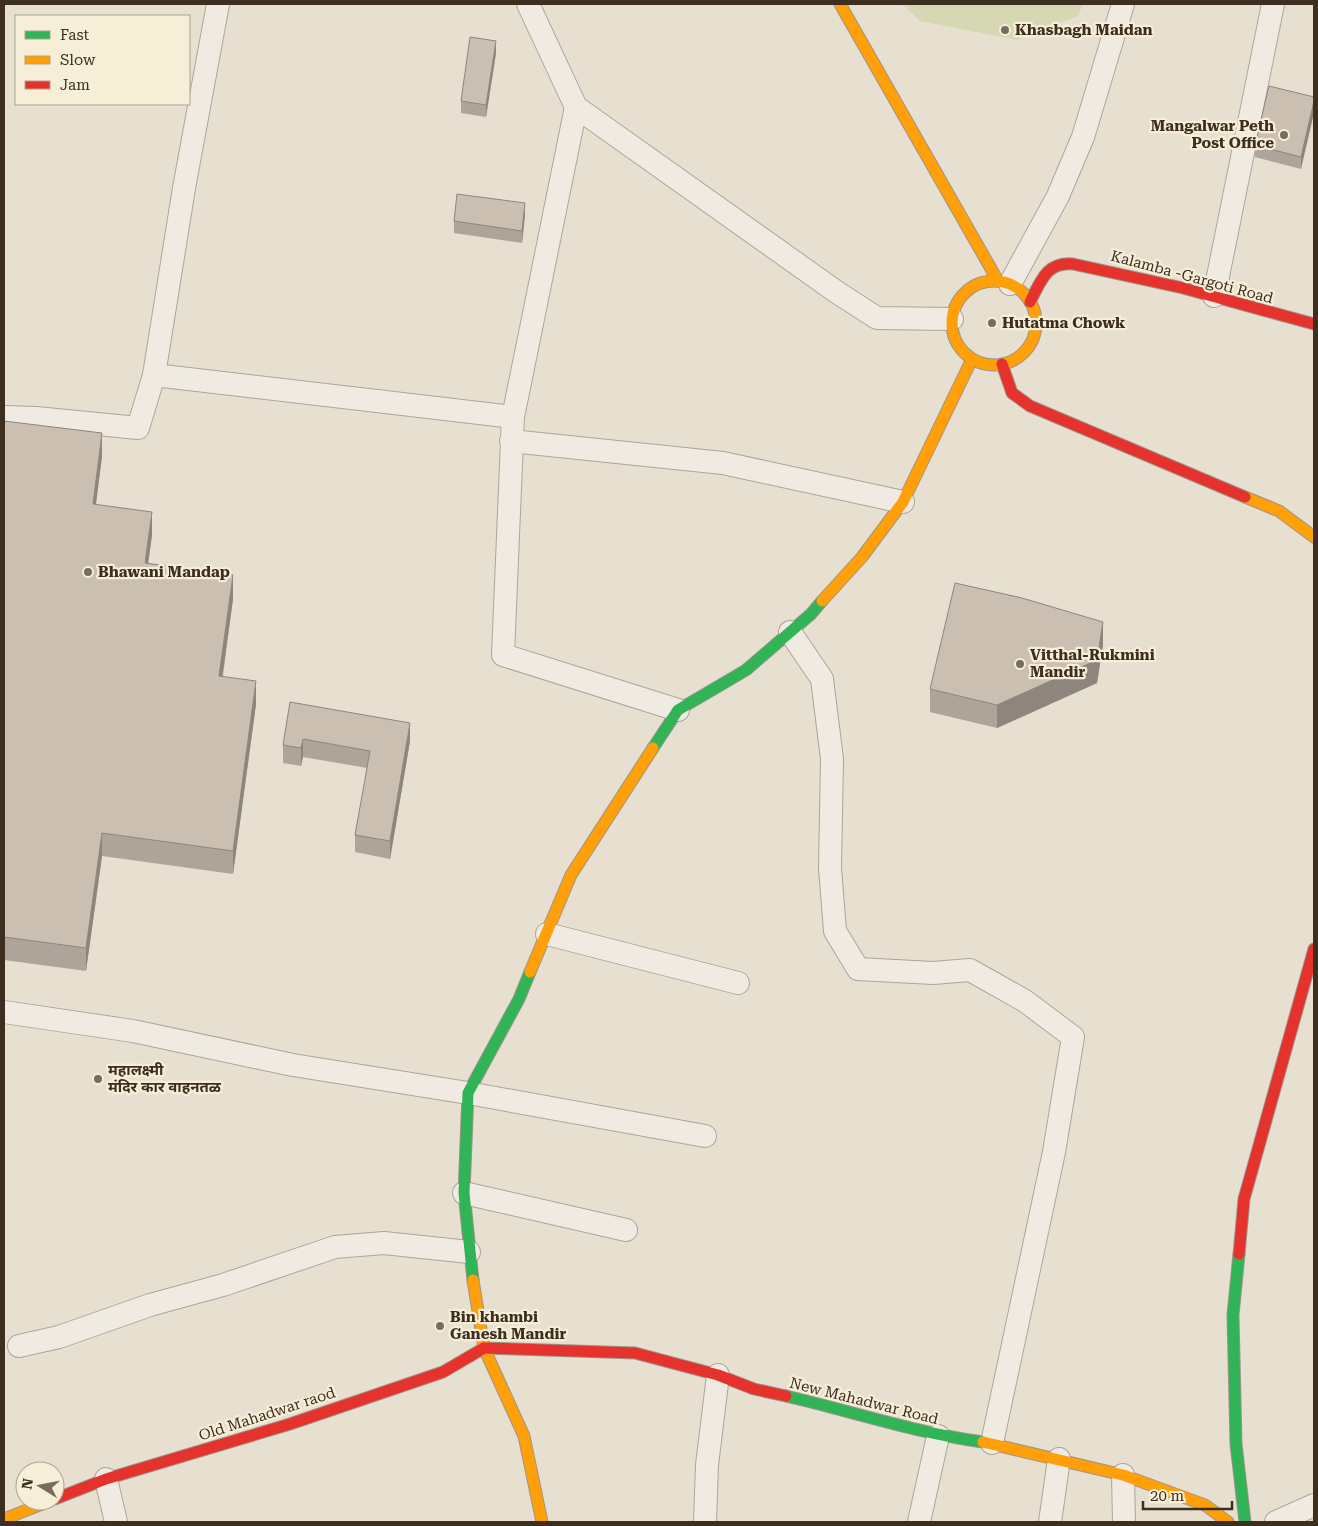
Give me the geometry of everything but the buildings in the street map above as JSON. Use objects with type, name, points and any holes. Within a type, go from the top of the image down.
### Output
[{"type":"street","points":[[4,418],[36,418],[138,428],[154,375],[184,188],[218,4]]},
{"type":"street","points":[[528,4],[576,107],[877,318],[952,319]]},
{"type":"street","points":[[840,4],[1004,283]]},
{"type":"street","points":[[1004,283],[1058,196],[1084,137],[1123,4]]},
{"type":"street","points":[[1214,296],[1273,4]]},
{"type":"street","points":[[576,107],[513,417],[510,441],[504,655],[678,710]]},
{"type":"street","name":"Kalamba -Gargoti Road","points":[[1030,302],[1049,270],[1062,262],[1094,267],[1214,296],[1314,324]]},
{"type":"street","points":[[981,283],[1004,283],[1018,288],[1030,302],[1035,314],[1036,327],[1032,340],[1020,356],[1002,364],[981,363],[972,359],[957,342],[952,319],[957,304],[967,291],[981,283]]},
{"type":"street","points":[[542,1522],[524,1436],[484,1348],[469,1252],[464,1193],[468,1093],[519,999],[571,875],[678,710],[746,670],[811,614],[862,557],[902,502],[972,359]]},
{"type":"street","points":[[1002,364],[1012,393],[1030,406],[1280,512],[1314,537]]},
{"type":"street","points":[[154,375],[513,417]]},
{"type":"street","points":[[510,441],[723,463],[902,502]]},
{"type":"street","points":[[790,632],[822,680],[832,759],[830,868],[835,931],[858,969],[933,973],[970,970],[1025,1001],[1073,1037],[1054,1152],[992,1443]]},
{"type":"street","points":[[546,934],[738,982]]},
{"type":"street","points":[[1245,1522],[1236,1444],[1233,1315],[1244,1199],[1314,949]]},
{"type":"street","points":[[4,1012],[133,1031],[293,1065],[468,1093],[706,1136]]},
{"type":"street","points":[[464,1193],[626,1230]]},
{"type":"street","points":[[19,1346],[59,1337],[150,1305],[223,1285],[335,1247],[384,1243],[469,1252]]},
{"type":"street","name":"New Mahadwar Road","points":[[484,1348],[635,1353],[718,1375],[754,1389],[843,1409],[938,1436],[992,1443],[1123,1475],[1205,1505],[1228,1522]]},
{"type":"street","name":"Old Mahadwar raod","points":[[65,1495],[106,1479],[248,1438],[443,1372],[484,1348]]},
{"type":"street","points":[[705,1522],[706,1465],[718,1375]]},
{"type":"street","points":[[919,1522],[938,1436]]},
{"type":"street","points":[[1050,1522],[1059,1459]]},
{"type":"street","points":[[1123,1475],[1124,1522]]},
{"type":"street","points":[[106,1479],[116,1522]]},
{"type":"street","points":[[1276,1522],[1314,1505]]},
{"type":"street","points":[[4,1519],[24,1511]]},
{"type":"green space","name":"Khasbagh Maidan","points":[[902,4],[1083,4],[1078,16],[1017,40],[920,21]]},
{"type":"traffic: fast","points":[[653,748],[678,710],[746,670],[811,614],[822,601]]},
{"type":"traffic: fast","points":[[473,1280],[464,1193],[468,1093],[519,999],[530,972]]},
{"type":"traffic: fast","points":[[1239,1254],[1233,1315],[1236,1444],[1245,1522]]},
{"type":"traffic: fast","points":[[786,1396],[933,1433],[983,1442]]},
{"type":"traffic: slow","points":[[840,4],[998,281]]},
{"type":"traffic: slow","points":[[994,281],[1017,288],[1029,300],[1036,323],[1029,346],[1017,358],[994,365],[971,358],[959,346],[952,323],[959,300],[971,288],[994,281]]},
{"type":"traffic: slow","points":[[822,601],[862,557],[903,502],[972,359]]},
{"type":"traffic: slow","points":[[1245,497],[1279,511],[1314,537]]},
{"type":"traffic: slow","points":[[530,972],[571,875],[653,748]]},
{"type":"traffic: slow","points":[[473,1280],[484,1348],[524,1436],[542,1522]]},
{"type":"traffic: slow","points":[[983,1442],[1123,1475],[1205,1505],[1228,1522]]},
{"type":"traffic: slow","points":[[4,1519],[24,1511]]},
{"type":"traffic: jam","points":[[1030,302],[1045,274],[1056,266],[1073,264],[1183,288],[1314,324]]},
{"type":"traffic: jam","points":[[1002,364],[1012,393],[1030,406],[1245,497]]},
{"type":"traffic: jam","points":[[1239,1254],[1244,1199],[1314,949]]},
{"type":"traffic: jam","points":[[484,1348],[635,1353],[718,1375],[754,1389],[786,1396]]},
{"type":"traffic: jam","points":[[65,1495],[106,1479],[290,1424],[443,1372],[484,1348]]},
{"type":"place","name":"Khasbagh Maidan","points":[[1005,30]]},
{"type":"place","name":"Mangalwar Peth Post Office","points":[[1284,135]]},
{"type":"place","name":"Hutatma Chowk","points":[[992,323]]},
{"type":"place","name":"Bhawani Mandap","points":[[88,572]]},
{"type":"place","name":"Vitthal-Rukmini Mandir","points":[[1020,664]]},
{"type":"place","name":"महालक्ष्मी मंदिर कार वाहनतळ","points":[[98,1079]]},
{"type":"place","name":"Bin khambi Ganesh Mandir","points":[[440,1326]]}]
